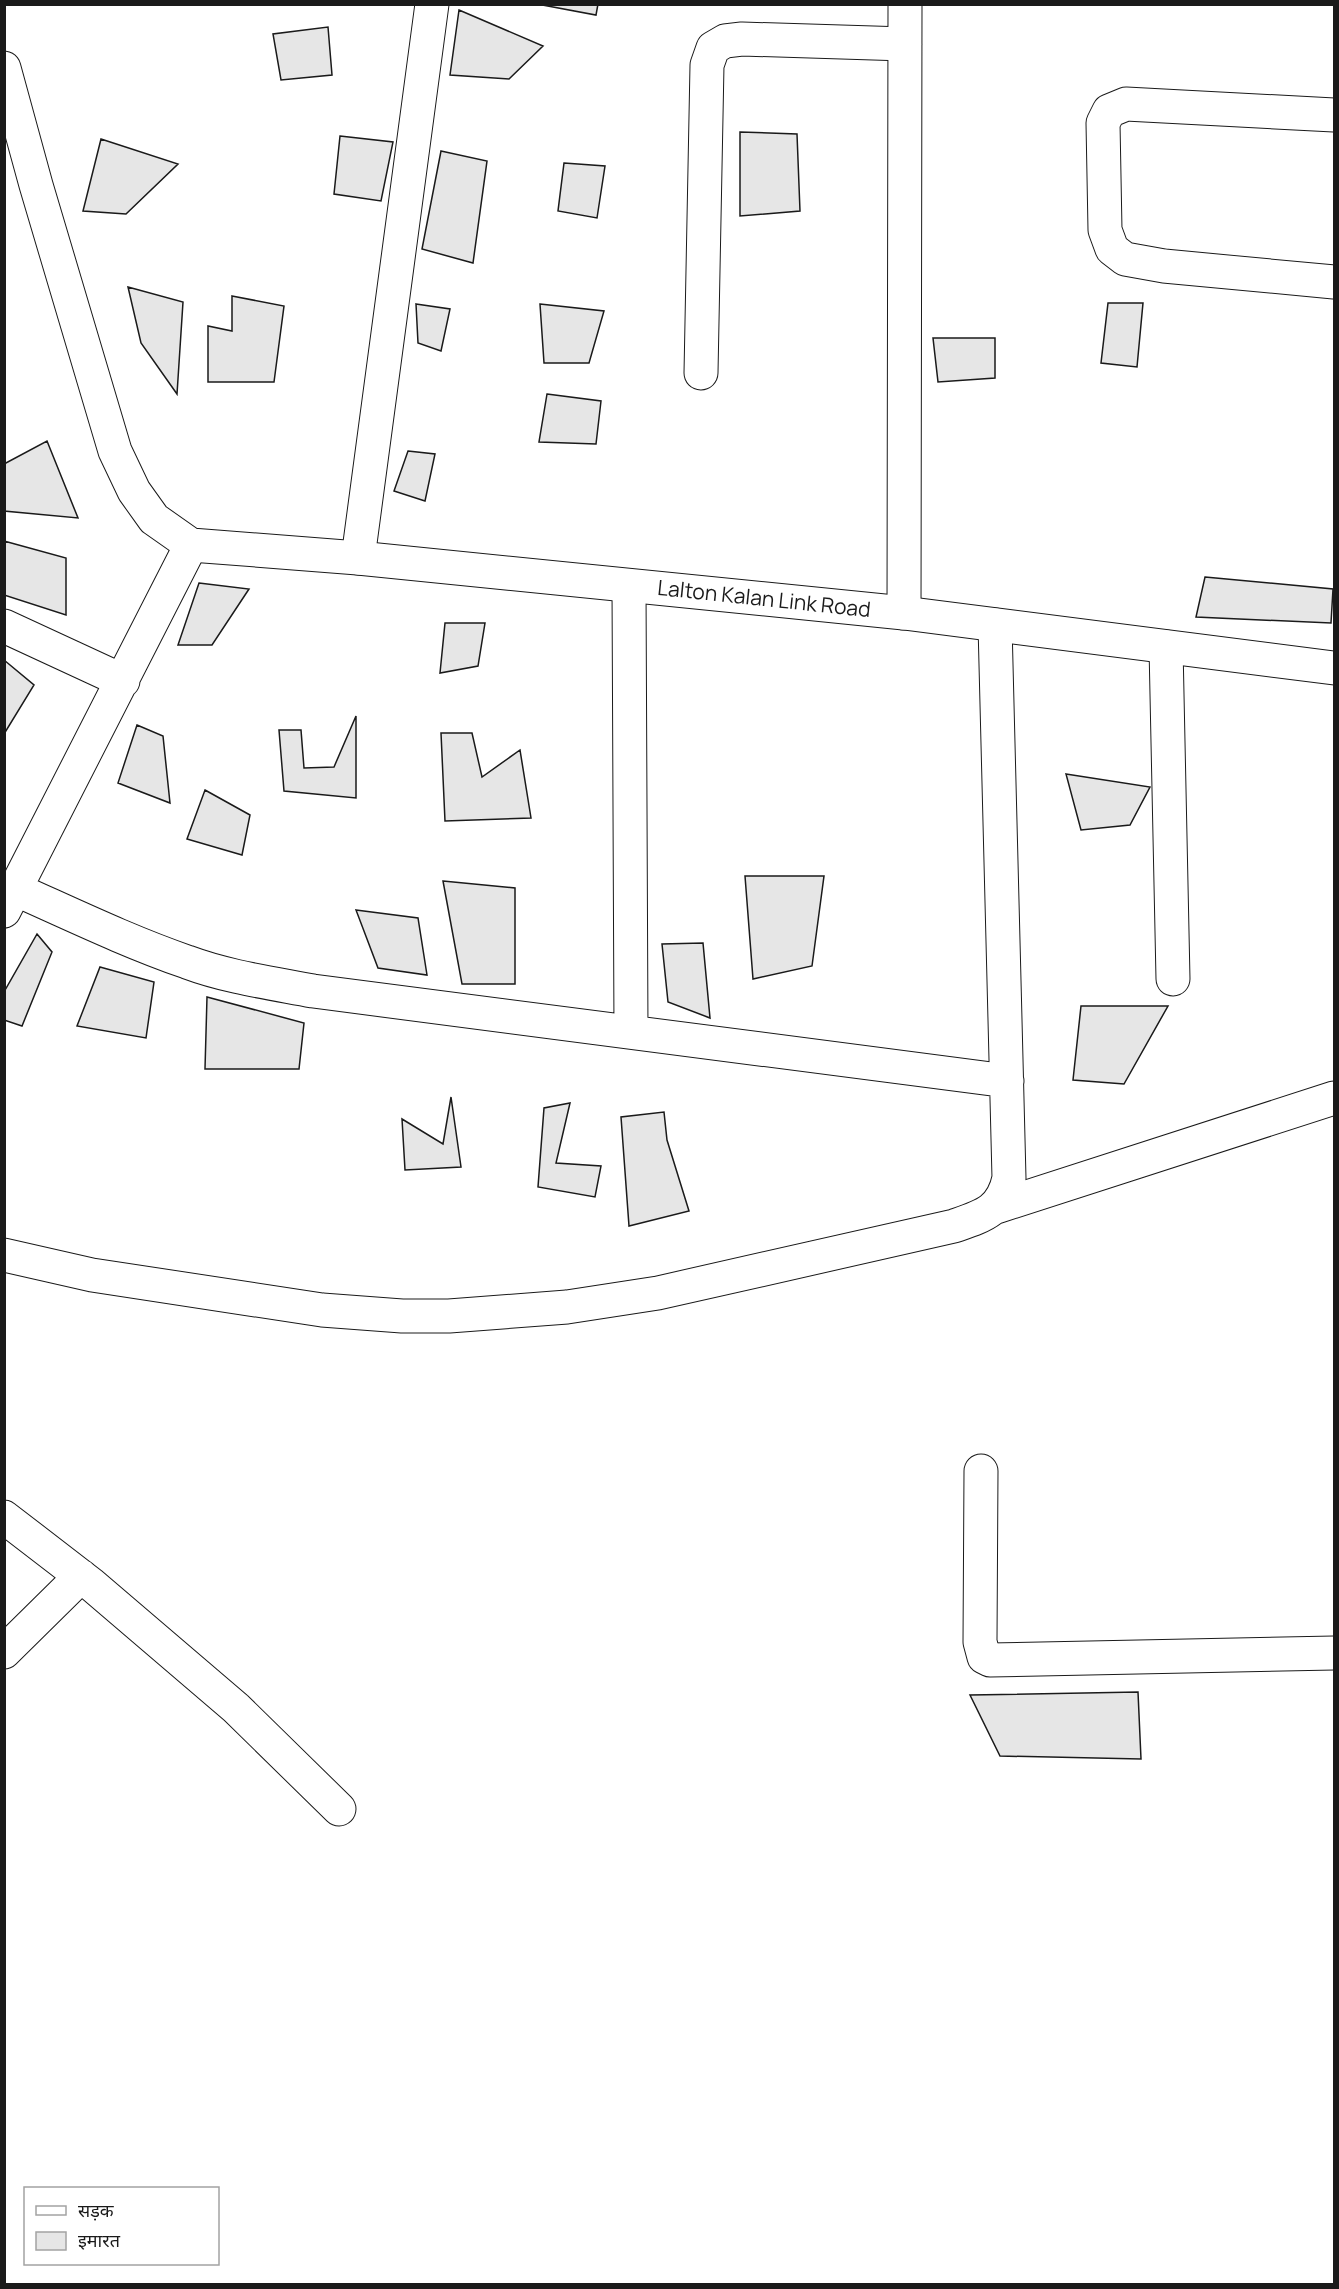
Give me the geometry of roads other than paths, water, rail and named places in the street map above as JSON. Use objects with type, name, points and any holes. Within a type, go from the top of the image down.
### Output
[{"type":"street","points":[[358,558],[432,4]]},
{"type":"street","points":[[904,613],[905,4]]},
{"type":"street","points":[[701,373],[707,65],[713,48],[725,41],[742,39],[905,44]]},
{"type":"street","points":[[4,69],[115,451],[134,491],[154,519],[192,545],[11,901],[134,942],[188,963],[223,973],[313,991],[1007,1081]]},
{"type":"street","points":[[1335,116],[1126,104],[1108,111],[1103,123],[1105,231],[1112,249],[1125,259],[1164,266],[1335,282]]},
{"type":"street","name":"Lalton Kalan Link Road","points":[[192,545],[358,558],[904,613],[1335,668]]},
{"type":"street","points":[[629,586],[631,1032]]},
{"type":"street","points":[[995,625],[1010,1178],[1006,1193],[996,1207]]},
{"type":"street","points":[[4,627],[123,681]]},
{"type":"street","points":[[1166,647],[1173,979]]},
{"type":"street","points":[[4,1255],[92,1275],[322,1310],[402,1316],[449,1316],[567,1307],[658,1293],[954,1226],[980,1217],[996,1207],[1335,1098]]},
{"type":"street","points":[[981,1471],[980,1642],[984,1657],[990,1660],[1335,1653]]},
{"type":"street","points":[[4,1517],[81,1576],[236,1708],[339,1809]]},
{"type":"street","points":[[4,1652],[81,1576]]}]
